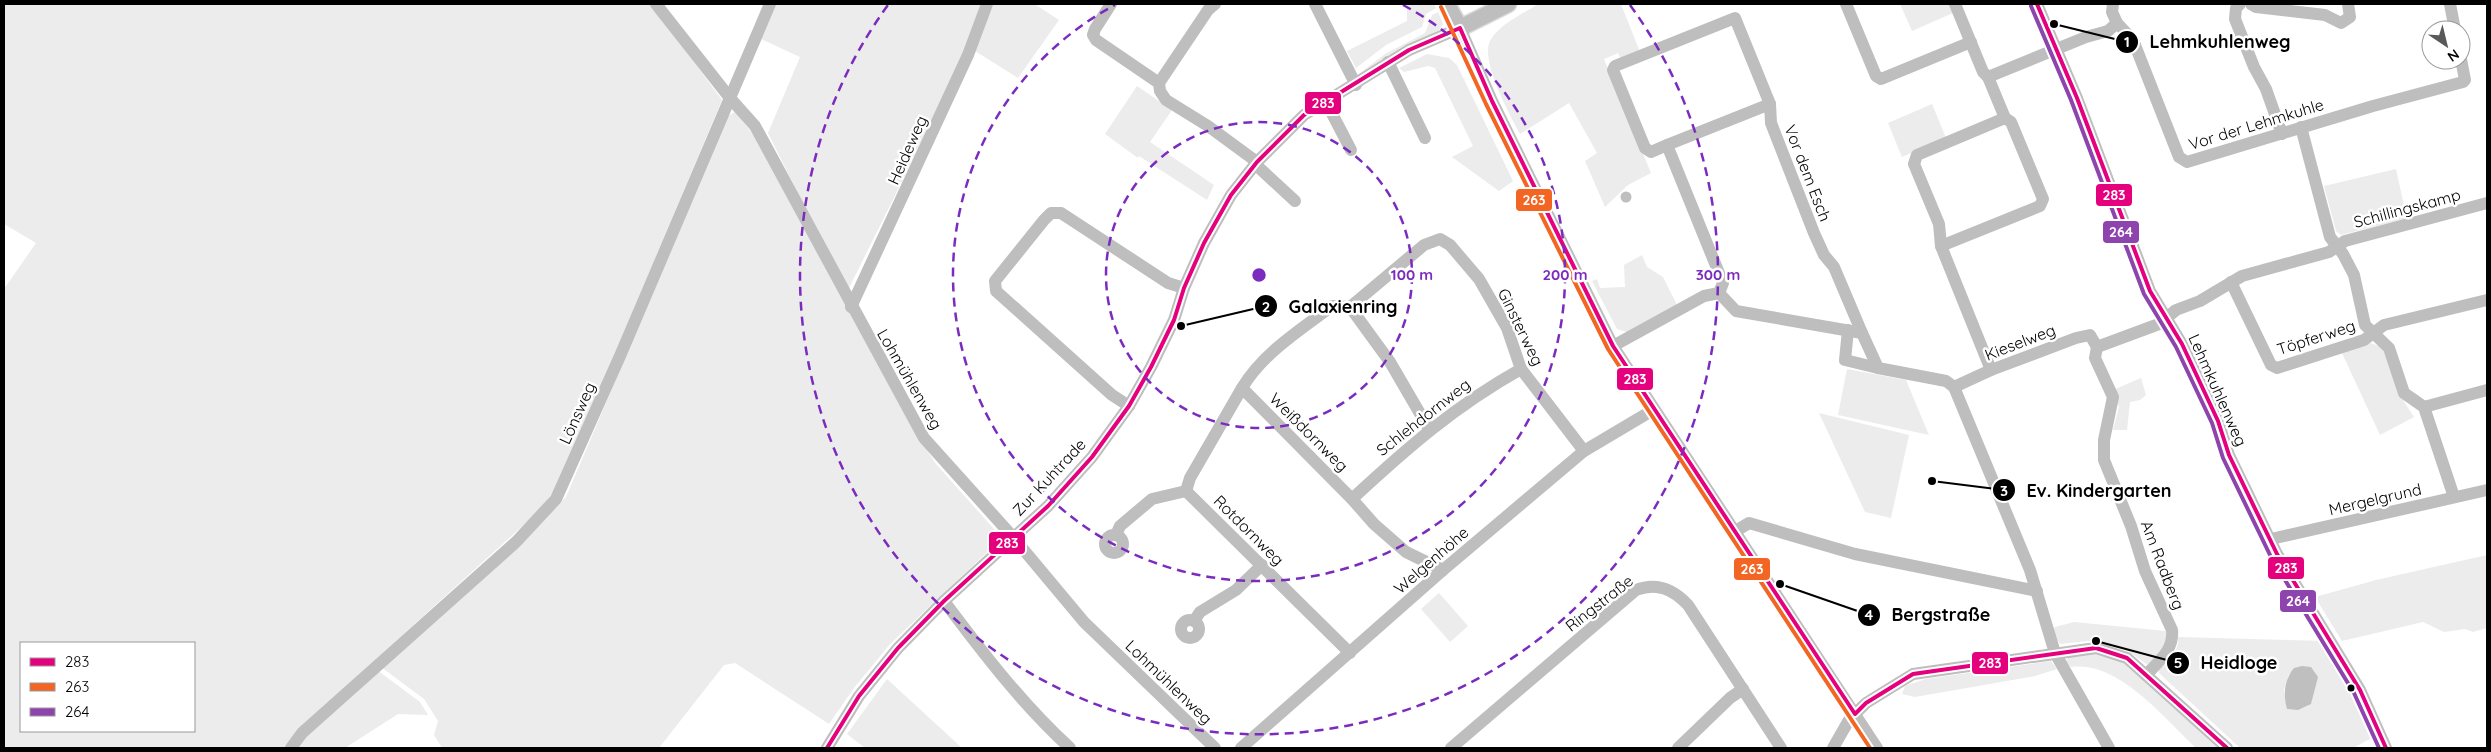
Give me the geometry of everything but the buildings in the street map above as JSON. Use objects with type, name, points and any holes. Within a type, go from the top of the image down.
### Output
[{"type":"main road","points":[[1447,4],[1460,28],[1508,4]]},
{"type":"street","name":"Lohmühlenweg","points":[[656,4],[754,126],[924,438],[1013,537],[1084,622],[1215,748]]},
{"type":"street","name":"Lönsweg","points":[[291,748],[310,726],[516,542],[556,499],[620,356],[770,4]]},
{"type":"street","name":"Heideweg","points":[[851,307],[965,63],[987,4]]},
{"type":"street","points":[[1111,4],[1095,29],[1094,36],[1096,40],[1160,83]]},
{"type":"street","points":[[1215,4],[1208,10],[1160,83],[1160,91],[1166,100],[1208,126],[1256,163],[1296,201]]},
{"type":"street","points":[[1315,4],[1356,85]]},
{"type":"street","points":[[1846,4],[1876,76],[1882,79],[1971,42]]},
{"type":"street","points":[[1941,246],[2040,206],[2043,199],[2011,122],[2005,118],[1988,77],[1982,72],[1955,4]]},
{"type":"street","name":"Lehmkuhlenweg","points":[[2036,4],[2111,186],[2150,291],[2182,344],[2201,382],[2229,455],[2291,579],[2320,621],[2360,690],[2383,748]]},
{"type":"street","name":"Vor der Lehmkuhle","points":[[2113,4],[2112,12],[2117,23],[2133,40],[2179,158],[2187,162],[2301,127],[2463,82],[2465,80],[2463,70]]},
{"type":"street","points":[[2240,4],[2236,8],[2235,19],[2254,67],[2266,89],[2282,134]]},
{"type":"street","points":[[2251,4],[2256,7],[2328,10],[2341,23],[2350,17],[2348,4]]},
{"type":"street","points":[[2450,4],[2454,20]]},
{"type":"street","name":"Vor dem Esch","points":[[1667,145],[1651,152],[1645,148],[1613,70],[1615,66],[1735,18],[1770,104],[1771,123],[1814,233],[1824,256],[1834,267],[1862,333]]},
{"type":"street","points":[[1988,77],[2108,31],[2117,23]]},
{"type":"street","points":[[1460,28],[1492,101],[1613,346],[1653,410],[1877,748]]},
{"type":"street","name":"Zur Kuhtrade","points":[[827,748],[859,696],[876,674],[944,601],[1048,506],[1086,466],[1129,406],[1174,320],[1184,288],[1204,243],[1231,195],[1256,163],[1299,120],[1326,102],[1356,85],[1388,62],[1409,50],[1460,28]]},
{"type":"street","points":[[1388,62],[1425,138]]},
{"type":"street","points":[[1326,102],[1350,150]]},
{"type":"street","points":[[1719,293],[1723,283],[1667,145],[1770,104]]},
{"type":"street","points":[[1991,370],[1941,246],[1939,224],[1914,164],[1917,155],[2005,118]]},
{"type":"street","points":[[2301,127],[2330,237],[2354,275],[2365,325],[2389,348],[2404,393],[2424,407],[2454,497]]},
{"type":"street","name":"Schillingskamp","points":[[2337,246],[2346,241],[2487,203]]},
{"type":"street","points":[[1129,406],[1112,395],[996,291],[995,281],[1044,220],[1051,214],[1062,213],[1168,283],[1184,288]]},
{"type":"street","name":"Ginsterweg","points":[[1350,307],[1424,245],[1440,240],[1450,245],[1479,280],[1507,328],[1521,369],[1584,451]]},
{"type":"street","points":[[2097,347],[2140,333],[2176,310],[2200,301],[2242,276],[2329,252],[2337,246]]},
{"type":"street","name":"Töpferweg","points":[[2231,282],[2271,365],[2277,368],[2364,340],[2372,333]]},
{"type":"street","points":[[1613,346],[1704,296],[1719,293]]},
{"type":"street","points":[[1719,293],[1736,311],[1862,333],[1878,368]]},
{"type":"street","points":[[2372,333],[2384,325],[2487,300]]},
{"type":"street","points":[[1116,535],[1120,526],[1152,499],[1186,491],[1190,478],[1252,371],[1283,343],[1332,306],[1350,307],[1390,362],[1429,429]]},
{"type":"street","points":[[1848,330],[1845,360],[1946,381],[1954,387],[2037,590],[2055,653],[2108,748]]},
{"type":"street","name":"Kieselweg","points":[[1954,387],[1991,370],[2076,338],[2090,335],[2097,347]]},
{"type":"street","name":"Am Radberg","points":[[2097,347],[2095,358],[2113,397],[2104,440],[2104,460],[2131,526],[2145,571],[2172,630],[2173,640],[2168,652],[2146,675]]},
{"type":"street","name":"Schlehdornweg","points":[[1352,499],[1429,429],[1479,393],[1521,369]]},
{"type":"street","name":"Weißdornweg","points":[[1242,388],[1352,499],[1374,524],[1406,552],[1443,570]]},
{"type":"street","points":[[2424,407],[2487,390]]},
{"type":"street","name":"Welgenhöhe","points":[[1241,748],[1350,654],[1443,570],[1584,451],[1653,410]]},
{"type":"street","name":"Mergelgrund","points":[[2271,539],[2487,490]]},
{"type":"street","name":"Rotdornweg","points":[[1186,491],[1350,654]]},
{"type":"street","points":[[1734,532],[1748,523],[1855,554],[2037,590]]},
{"type":"street","points":[[1194,621],[1200,612],[1236,590],[1262,565]]},
{"type":"street","name":"Ringstraße","points":[[1451,748],[1636,590],[1647,586],[1668,589],[1680,596],[1688,605],[1781,748]]},
{"type":"street","points":[[944,601],[983,653],[1040,721],[1070,748]]},
{"type":"street","points":[[1833,748],[1844,728],[1866,703],[1913,674],[2096,648],[2128,658],[2227,748]]},
{"type":"street","points":[[1678,748],[1730,698],[1743,689]]},
{"type":"shaded area","points":[[4,4],[651,4],[722,100],[561,481],[540,510],[299,729],[285,748],[4,748],[4,289],[36,243],[4,224]]},
{"type":"shaded area","points":[[776,4],[983,4],[969,47],[847,292],[768,133],[800,57],[761,39]]},
{"type":"shaded area","points":[[991,4],[1037,4],[1059,20],[1018,78],[975,51]]},
{"type":"shaded area","points":[[1405,4],[1434,4],[1436,8],[1426,14],[1422,27],[1386,45],[1356,68],[1347,51],[1407,21]]},
{"type":"shaded area","points":[[1538,4],[1621,4],[1640,52],[1621,59],[1618,53],[1604,59],[1651,173],[1628,185],[1605,207],[1585,161],[1597,153],[1569,103],[1520,134],[1492,74],[1488,50],[1490,41],[1505,24]]},
{"type":"shaded area","points":[[1900,4],[1950,4],[1953,13],[1912,31]]},
{"type":"shaded area","points":[[1438,12],[1443,24],[1439,30],[1360,73],[1385,54],[1425,33],[1432,15]]},
{"type":"shaded area","points":[[1427,54],[1449,58],[1457,65],[1513,181],[1499,191],[1452,157],[1473,146],[1435,68],[1428,66],[1404,72],[1399,68]]},
{"type":"shaded area","points":[[1137,86],[1172,110],[1150,142],[1214,185],[1207,200],[1139,156],[1138,158],[1105,134]]},
{"type":"shaded area","points":[[1932,104],[1946,138],[1902,157],[1888,123]]},
{"type":"shaded area","points":[[735,112],[752,133],[910,424],[936,464],[1002,538],[890,644],[854,688],[829,724],[735,663],[724,665],[659,748],[442,748],[434,735],[438,721],[424,699],[381,667],[520,543],[566,497],[728,116]]},
{"type":"shaded area","points":[[2396,169],[2406,215],[2405,219],[2341,235],[2336,231],[2324,186]]},
{"type":"shaded area","points":[[1624,192],[1628,192],[1631,197],[1630,201],[1624,202],[1621,199],[1621,195]]},
{"type":"shaded area","points":[[1642,255],[1647,267],[1663,277],[1677,305],[1627,332],[1617,329],[1592,281],[1597,279],[1600,288],[1625,287],[1624,265]]},
{"type":"shaded area","points":[[2370,343],[2382,347],[2401,397],[2414,417],[2380,435],[2342,353]]},
{"type":"shaded area","points":[[1847,369],[1906,380],[1929,435],[1838,415]]},
{"type":"shaded area","points":[[2141,378],[2146,395],[2140,400],[2130,402],[2127,430],[2113,430],[2119,407],[2113,390]]},
{"type":"shaded area","points":[[1819,413],[1909,435],[1891,518],[1865,512]]},
{"type":"shaded area","points":[[2487,555],[2487,628],[2473,632],[2465,629],[2444,632],[2423,622],[2342,641],[2315,597],[2376,580]]},
{"type":"shaded area","points":[[1439,593],[1468,626],[1450,642],[1421,609]]},
{"type":"shaded area","points":[[2074,622],[2166,631],[2168,644],[2148,665],[2128,651],[2097,640],[2060,644],[2052,632],[2055,627]]},
{"type":"shaded area","points":[[2178,637],[2327,641],[2356,698],[2371,735],[2370,739],[2353,748],[2240,748],[2159,673],[2159,670],[2175,651]],"holes":[[[2289,674],[2315,688],[2311,703],[2298,709],[2287,709],[2284,690]]]},
{"type":"shaded area","points":[[2091,653],[2120,661],[2129,667],[2218,748],[2196,748],[2140,694],[2123,682],[2106,673],[2089,668],[2071,667],[2066,662],[2069,656]]},
{"type":"shaded area","points":[[2051,661],[2057,669],[2035,676],[1915,697],[1902,694],[1905,686],[1926,679]]},
{"type":"shaded area","points":[[2302,666],[2311,667],[2318,677],[2311,704],[2298,710],[2287,709],[2285,698],[2286,683],[2294,668]]},
{"type":"shaded area","points":[[377,670],[420,702],[428,715],[398,714],[345,748],[297,748],[305,735]]},
{"type":"shaded area","points":[[887,679],[962,748],[865,748],[847,734]]},
{"type":"transit line","name":"283","points":[[2037,4],[2077,98],[2150,291],[2182,344],[2218,421],[2229,455],[2277,554],[2360,690],[2386,748]]},
{"type":"transit line","name":"264","points":[[2031,6],[2071,100],[2144,294],[2176,347],[2212,423],[2223,458],[2271,557],[2354,693],[2379,748]]},
{"type":"transit line","name":"263","points":[[1441,7],[1486,104],[1608,349],[1870,748]]},
{"type":"transit line","name":"283","points":[[827,748],[859,696],[898,648],[944,601],[1048,506],[1092,457],[1129,406],[1151,367],[1174,320],[1184,288],[1204,243],[1231,195],[1257,162],[1304,115],[1409,50],[1460,28],[1492,101],[1613,346],[1855,714],[1866,703],[1913,674],[2096,648],[2127,658],[2227,748]]},
{"type":"place","name":"Lehmkuhlenweg","points":[[2054,24]]},
{"type":"place","name":"Galaxienring","points":[[1181,326]]},
{"type":"place","name":"Ev. Kindergarten","points":[[1932,481]]},
{"type":"place","name":"Bergstraße","points":[[1780,584]]},
{"type":"place","name":"Heidloge","points":[[2096,641]]}]
